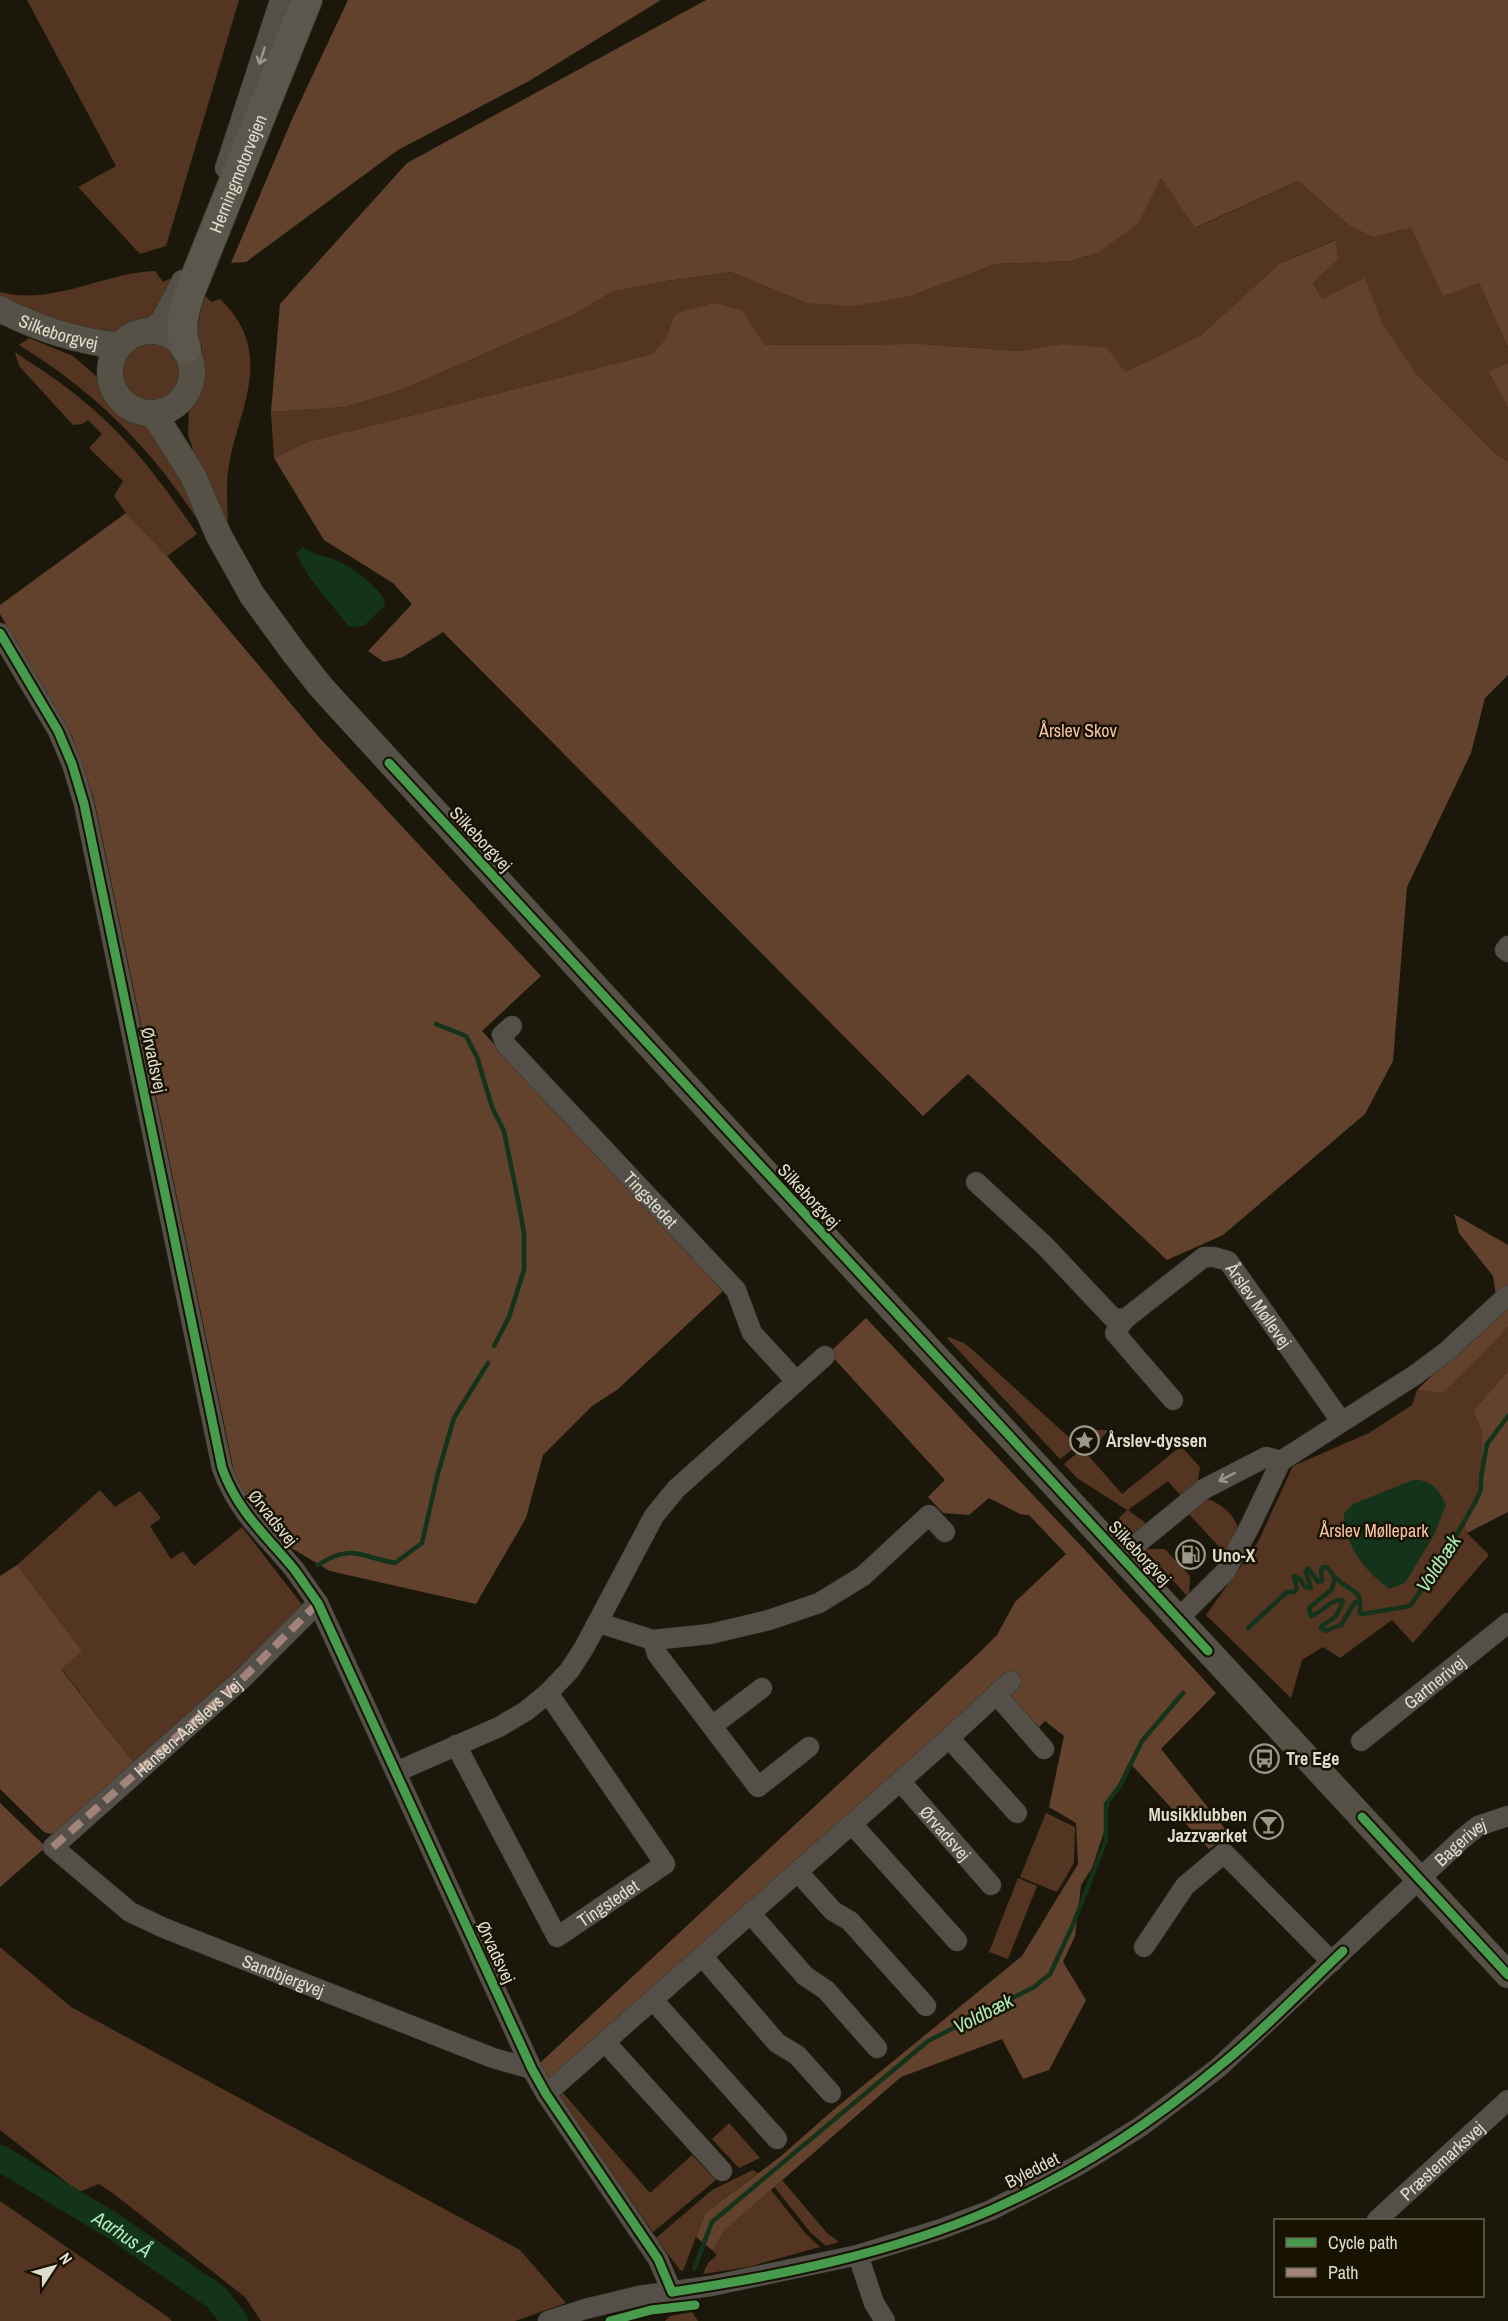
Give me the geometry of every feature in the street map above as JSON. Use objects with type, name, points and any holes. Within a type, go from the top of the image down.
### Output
[{"type":"highway","name":"Herningmotorvejen","points":[[186,349],[182,332],[183,314],[307,0]]},
{"type":"highway","points":[[242,161],[322,0]]},
{"type":"main road","name":"Silkeborgvej","points":[[0,309],[23,321],[61,335],[92,343],[119,346]]},
{"type":"main road","name":"Silkeborgvej","points":[[0,319],[110,370]]},
{"type":"main road","points":[[148,331],[169,335],[186,349],[192,363],[192,379],[187,393],[170,410],[154,414],[142,413],[122,402],[115,393],[110,370],[111,362],[119,346],[132,335],[148,331]]},
{"type":"main road","name":"Silkeborgvej","points":[[177,405],[193,476]]},
{"type":"main road","name":"Silkeborgvej","points":[[154,414],[193,476],[219,536],[252,595],[321,687],[735,1140],[1508,1975]]},
{"type":"street","name":"Herningmotorvejen","points":[[148,331],[161,320],[174,298],[206,221],[280,0]]},
{"type":"street","name":"Ørvadsvej","points":[[0,633],[58,731],[72,764],[84,804],[222,1468],[230,1491],[244,1512],[295,1570],[318,1603],[532,2069],[546,2094],[652,2251],[672,2292]]},
{"type":"street","points":[[1508,946],[1505,950],[1508,952]]},
{"type":"street","name":"Tingstedet","points":[[512,1026],[502,1035],[506,1045],[736,1290],[753,1333],[796,1381]]},
{"type":"street","points":[[976,1182],[1045,1246],[1113,1318],[1125,1319]]},
{"type":"street","name":"Årslev Møllevej","points":[[1125,1319],[1204,1257],[1228,1261],[1341,1421]]},
{"type":"street","points":[[1178,1618],[1225,1572],[1281,1461],[1341,1421],[1402,1385],[1446,1353],[1508,1295]]},
{"type":"street","points":[[1125,1319],[1115,1333],[1173,1400]]},
{"type":"street","points":[[396,1772],[499,1726],[526,1711],[548,1693],[569,1671],[599,1623],[654,1516],[676,1489],[825,1356]]},
{"type":"street","points":[[1121,1557],[1204,1489],[1266,1457],[1281,1461]]},
{"type":"street","points":[[599,1623],[653,1640],[710,1634],[769,1620],[819,1603],[863,1576],[928,1515],[945,1532]]},
{"type":"street","name":"Hansen-Aarslevs Vej","points":[[53,1846],[242,1679],[318,1603]]},
{"type":"street","name":"Gartnerivej","points":[[1361,1741],[1508,1623]]},
{"type":"street","points":[[653,1640],[657,1654],[758,1787],[809,1747]]},
{"type":"street","points":[[546,2094],[1004,1687],[1044,1749]]},
{"type":"street","points":[[712,1726],[762,1688]]},
{"type":"street","name":"Tingstedet","points":[[456,1745],[557,1937],[665,1864],[548,1693]]},
{"type":"street","points":[[949,1738],[1017,1813]]},
{"type":"street","name":"Ørvadsvej","points":[[900,1781],[992,1885]]},
{"type":"street","name":"Bagerivej","points":[[1419,1879],[1478,1826],[1508,1816]]},
{"type":"street","points":[[852,1824],[957,1941]]},
{"type":"street","name":"Sandbjergvej","points":[[53,1846],[130,1912],[164,1928],[493,2058],[532,2069]]},
{"type":"street","points":[[1144,1947],[1185,1886],[1224,1853],[1332,1962]]},
{"type":"street","points":[[797,1871],[833,1911],[850,1921],[926,2006]]},
{"type":"street","name":"Byleddet","points":[[548,2321],[639,2296],[753,2278],[858,2255],[941,2229],[991,2210],[1104,2150],[1140,2127],[1218,2068],[1419,1879]]},
{"type":"street","points":[[750,1913],[805,1976],[826,1990],[878,2048]]},
{"type":"street","points":[[702,1956],[777,2043],[797,2055],[831,2093]]},
{"type":"street","points":[[653,2000],[777,2139]]},
{"type":"street","points":[[605,2042],[722,2172]]},
{"type":"street","name":"Præstemarksvej","points":[[1378,2219],[1508,2100]]},
{"type":"street","points":[[858,2255],[874,2303],[885,2321]]},
{"type":"green space","points":[[27,0],[239,0],[166,246],[140,254],[78,187],[116,166]]},
{"type":"green space","points":[[348,0],[661,0],[529,81],[398,150],[246,262],[231,263],[293,117]]},
{"type":"green space","points":[[706,0],[1508,0],[1508,348],[1479,283],[1443,296],[1411,228],[1373,237],[1350,226],[1298,181],[1195,228],[1161,178],[1138,224],[1097,253],[1070,261],[996,264],[911,296],[853,306],[806,303],[731,272],[660,282],[612,292],[573,315],[401,390],[345,407],[271,412],[280,304],[407,163]]},
{"type":"green space","points":[[1161,178],[1196,228],[1298,181],[1350,226],[1373,237],[1411,228],[1443,295],[1479,283],[1508,348],[1508,363],[1488,371],[1508,408],[1508,462],[1495,453],[1416,373],[1382,322],[1365,279],[1322,299],[1313,283],[1338,260],[1335,240],[1279,264],[1201,335],[1125,372],[1061,344],[1019,351],[922,344],[765,345],[743,311],[675,314],[666,338],[652,354],[307,442],[274,458],[271,412],[345,407],[401,390],[573,315],[612,292],[660,282],[731,272],[806,303],[911,296],[996,264],[1070,261],[1097,253]]},
{"type":"green space","name":"Årslev Skov","points":[[1336,240],[1338,260],[1313,283],[1322,299],[1365,278],[1382,322],[1416,373],[1495,453],[1508,462],[1508,675],[1485,698],[1471,753],[1407,887],[1393,1061],[1365,1114],[1223,1235],[1167,1260],[968,1074],[923,1116],[443,632],[403,657],[384,662],[368,651],[412,604],[393,583],[324,540],[274,458],[307,442],[652,354],[666,338],[675,314],[714,303],[743,311],[765,345],[922,344],[1019,351],[1061,344],[1107,348],[1125,372],[1201,335],[1279,264]]},
{"type":"green space","points":[[155,271],[163,282],[169,279],[175,282],[167,301],[144,322],[137,323],[117,334],[83,335],[0,302],[0,292],[39,295],[135,273]]},
{"type":"green space","points":[[202,292],[211,302],[220,299],[237,319],[246,339],[250,358],[250,378],[246,399],[229,464],[228,520],[225,523],[201,477],[188,434],[189,404],[200,381],[201,365],[189,337]]},
{"type":"green space","points":[[29,338],[73,356],[104,383],[108,394],[119,409],[142,420],[168,450],[206,533],[167,477],[124,428],[75,384],[19,345]]},
{"type":"green space","points":[[146,343],[158,343],[168,347],[177,356],[181,378],[173,393],[158,401],[146,401],[136,397],[127,388],[123,378],[123,366],[127,356],[136,347]]},
{"type":"green space","points":[[15,352],[69,389],[111,426],[156,477],[197,534],[167,556],[126,513],[114,496],[123,481],[89,448],[102,434],[88,420],[82,424],[73,425],[19,366]]},
{"type":"green space","points":[[1508,363],[1508,408],[1488,371]]},
{"type":"green space","points":[[126,513],[167,556],[317,735],[541,976],[482,1031],[723,1291],[617,1390],[592,1406],[543,1455],[526,1518],[476,1604],[330,1571],[293,1549],[247,1499],[236,1481],[94,799],[72,736],[0,614],[0,605]]},
{"type":"green space","points":[[1454,1214],[1508,1245],[1508,1327],[1442,1393],[1417,1390],[1475,1335],[1497,1302],[1493,1276],[1459,1233]]},
{"type":"green space","points":[[866,1318],[1216,1693],[1161,1749],[1230,1835],[1209,1849],[1129,1762],[1109,1804],[1104,1832],[1092,1868],[1081,1885],[1075,1936],[1063,1962],[1086,2000],[1049,2070],[1023,2079],[1002,2039],[901,2077],[725,2230],[712,2250],[696,2237],[705,2213],[780,2157],[832,2111],[1022,1956],[1078,1864],[1076,1823],[1049,1807],[1064,1736],[1045,1721],[1037,1729],[1008,1697],[1007,1673],[550,2080],[540,2063],[981,1651],[997,1635],[1015,1602],[1066,1554],[1029,1515],[1020,1514],[989,1498],[969,1515],[943,1513],[928,1497],[945,1480],[829,1353]]},
{"type":"green space","name":"Årslev Møllepark","points":[[1508,1327],[1508,1371],[1473,1411],[1482,1431],[1481,1493],[1465,1525],[1467,1533],[1489,1555],[1413,1643],[1392,1620],[1340,1658],[1323,1647],[1302,1660],[1291,1698],[1206,1615],[1258,1542],[1293,1466],[1369,1433],[1412,1405],[1417,1390],[1442,1392]]},
{"type":"green space","points":[[947,1338],[964,1343],[975,1352],[1072,1440],[1084,1430],[1109,1430],[1087,1454],[1122,1494],[1181,1446],[1200,1467],[1197,1486],[1181,1496],[1168,1481],[1128,1510],[1148,1525],[1132,1537],[1117,1520],[1127,1510],[1077,1478],[1064,1464],[1082,1449],[1078,1445],[1060,1459]]},
{"type":"green space","points":[[1508,1371],[1508,1512],[1467,1533],[1465,1525],[1481,1493],[1482,1431],[1473,1411]]},
{"type":"green space","points":[[100,1490],[115,1507],[140,1491],[161,1518],[150,1526],[171,1559],[183,1551],[194,1566],[242,1527],[303,1606],[136,1766],[61,1668],[81,1650],[17,1565]]},
{"type":"green space","points":[[1207,1499],[1226,1510],[1238,1528],[1225,1553],[1187,1512]]},
{"type":"green space","points":[[1144,1549],[1165,1549],[1190,1576],[1189,1598]]},
{"type":"green space","points":[[17,1565],[82,1651],[61,1669],[136,1766],[61,1832],[50,1834],[44,1832],[0,1789],[0,1576]]},
{"type":"green space","points":[[0,1803],[46,1847],[0,1887]]},
{"type":"green space","points":[[1046,1813],[1075,1827],[1074,1863],[1057,1892],[1020,1877]]},
{"type":"green space","points":[[1018,1878],[1037,1886],[1008,1959],[989,1952]]},
{"type":"green space","points":[[0,1947],[71,2007],[520,2250],[566,2303],[515,2321],[261,2321],[245,2297],[114,2194],[99,2184],[79,2192],[0,2130]]},
{"type":"green space","points":[[563,2093],[650,2193],[692,2155],[716,2180],[653,2232],[559,2097]]},
{"type":"green space","points":[[729,2123],[760,2158],[739,2168],[712,2139]]},
{"type":"green space","points":[[753,2170],[758,2173],[705,2213],[683,2271],[680,2270],[656,2238],[712,2190]]},
{"type":"green space","points":[[782,2180],[827,2233],[839,2242],[826,2246],[811,2233],[776,2189],[775,2187]]},
{"type":"green space","points":[[771,2190],[806,2234],[820,2247],[748,2267],[703,2274],[708,2263],[717,2255],[712,2250],[725,2230]]},
{"type":"green space","points":[[0,2201],[168,2317],[172,2321],[0,2321]]},
{"type":"green space","points":[[692,2312],[698,2321],[665,2321],[670,2316]]},
{"type":"shaded area","points":[[303,547],[351,568],[380,593],[385,605],[364,626],[349,627],[309,577],[296,553]]},
{"type":"shaded area","points":[[1413,1480],[1425,1481],[1434,1486],[1446,1505],[1434,1535],[1405,1583],[1389,1589],[1371,1574],[1357,1556],[1348,1536],[1344,1513],[1353,1504]]},
{"type":"waterway","points":[[436,1024],[466,1036],[477,1057],[492,1107],[504,1131],[519,1205],[524,1234],[524,1270],[509,1317],[494,1346]]},
{"type":"waterway","points":[[318,1565],[329,1558],[348,1553],[395,1563],[422,1543],[438,1473],[454,1418],[488,1363]]},
{"type":"waterway","name":"Voldbæk","points":[[1248,1628],[1287,1592],[1294,1592],[1297,1589],[1294,1576],[1300,1579],[1305,1587],[1311,1588],[1306,1572],[1308,1568],[1318,1582],[1322,1581],[1323,1567],[1327,1567],[1335,1578],[1332,1589],[1309,1608],[1311,1616],[1338,1600],[1343,1602],[1336,1616],[1322,1626],[1321,1628],[1325,1631],[1341,1625],[1355,1602],[1360,1604],[1360,1613],[1363,1614],[1410,1606],[1445,1555],[1476,1501],[1481,1489],[1487,1444],[1508,1416]]},
{"type":"waterway","points":[[1336,1578],[1358,1595],[1360,1604]]},
{"type":"waterway","name":"Voldbæk","points":[[694,2269],[712,2222],[928,2041],[1034,1987],[1050,1974],[1072,1927],[1106,1840],[1106,1804],[1121,1784],[1142,1741],[1183,1693]]},
{"type":"waterway","name":"Aarhus Å","points":[[0,2158],[113,2226],[217,2298],[235,2321]]},
{"type":"marked path","points":[[53,1847],[242,1679],[318,1603]]},
{"type":"cycle path","points":[[0,633],[58,731],[72,764],[84,804],[222,1468],[228,1484],[244,1510],[294,1569],[318,1603],[532,2069],[546,2094],[658,2259],[672,2292]]},
{"type":"cycle path","points":[[389,763],[1208,1651]]},
{"type":"cycle path","points":[[1362,1817],[1508,1975]]},
{"type":"cycle path","points":[[672,2292],[794,2270],[875,2251],[954,2225],[1051,2181],[1109,2147],[1191,2089],[1282,2011],[1343,1951]]},
{"type":"cycle path","points":[[610,2321],[651,2310],[695,2305]]},
{"type":"place","name":"Årslev-dyssen","points":[[1085,1440]]},
{"type":"place","name":"Uno-X","points":[[1191,1555]]},
{"type":"place","name":"Tre Ege","points":[[1265,1758]]},
{"type":"place","name":"Musikklubben Jazzværket","points":[[1268,1824]]}]
